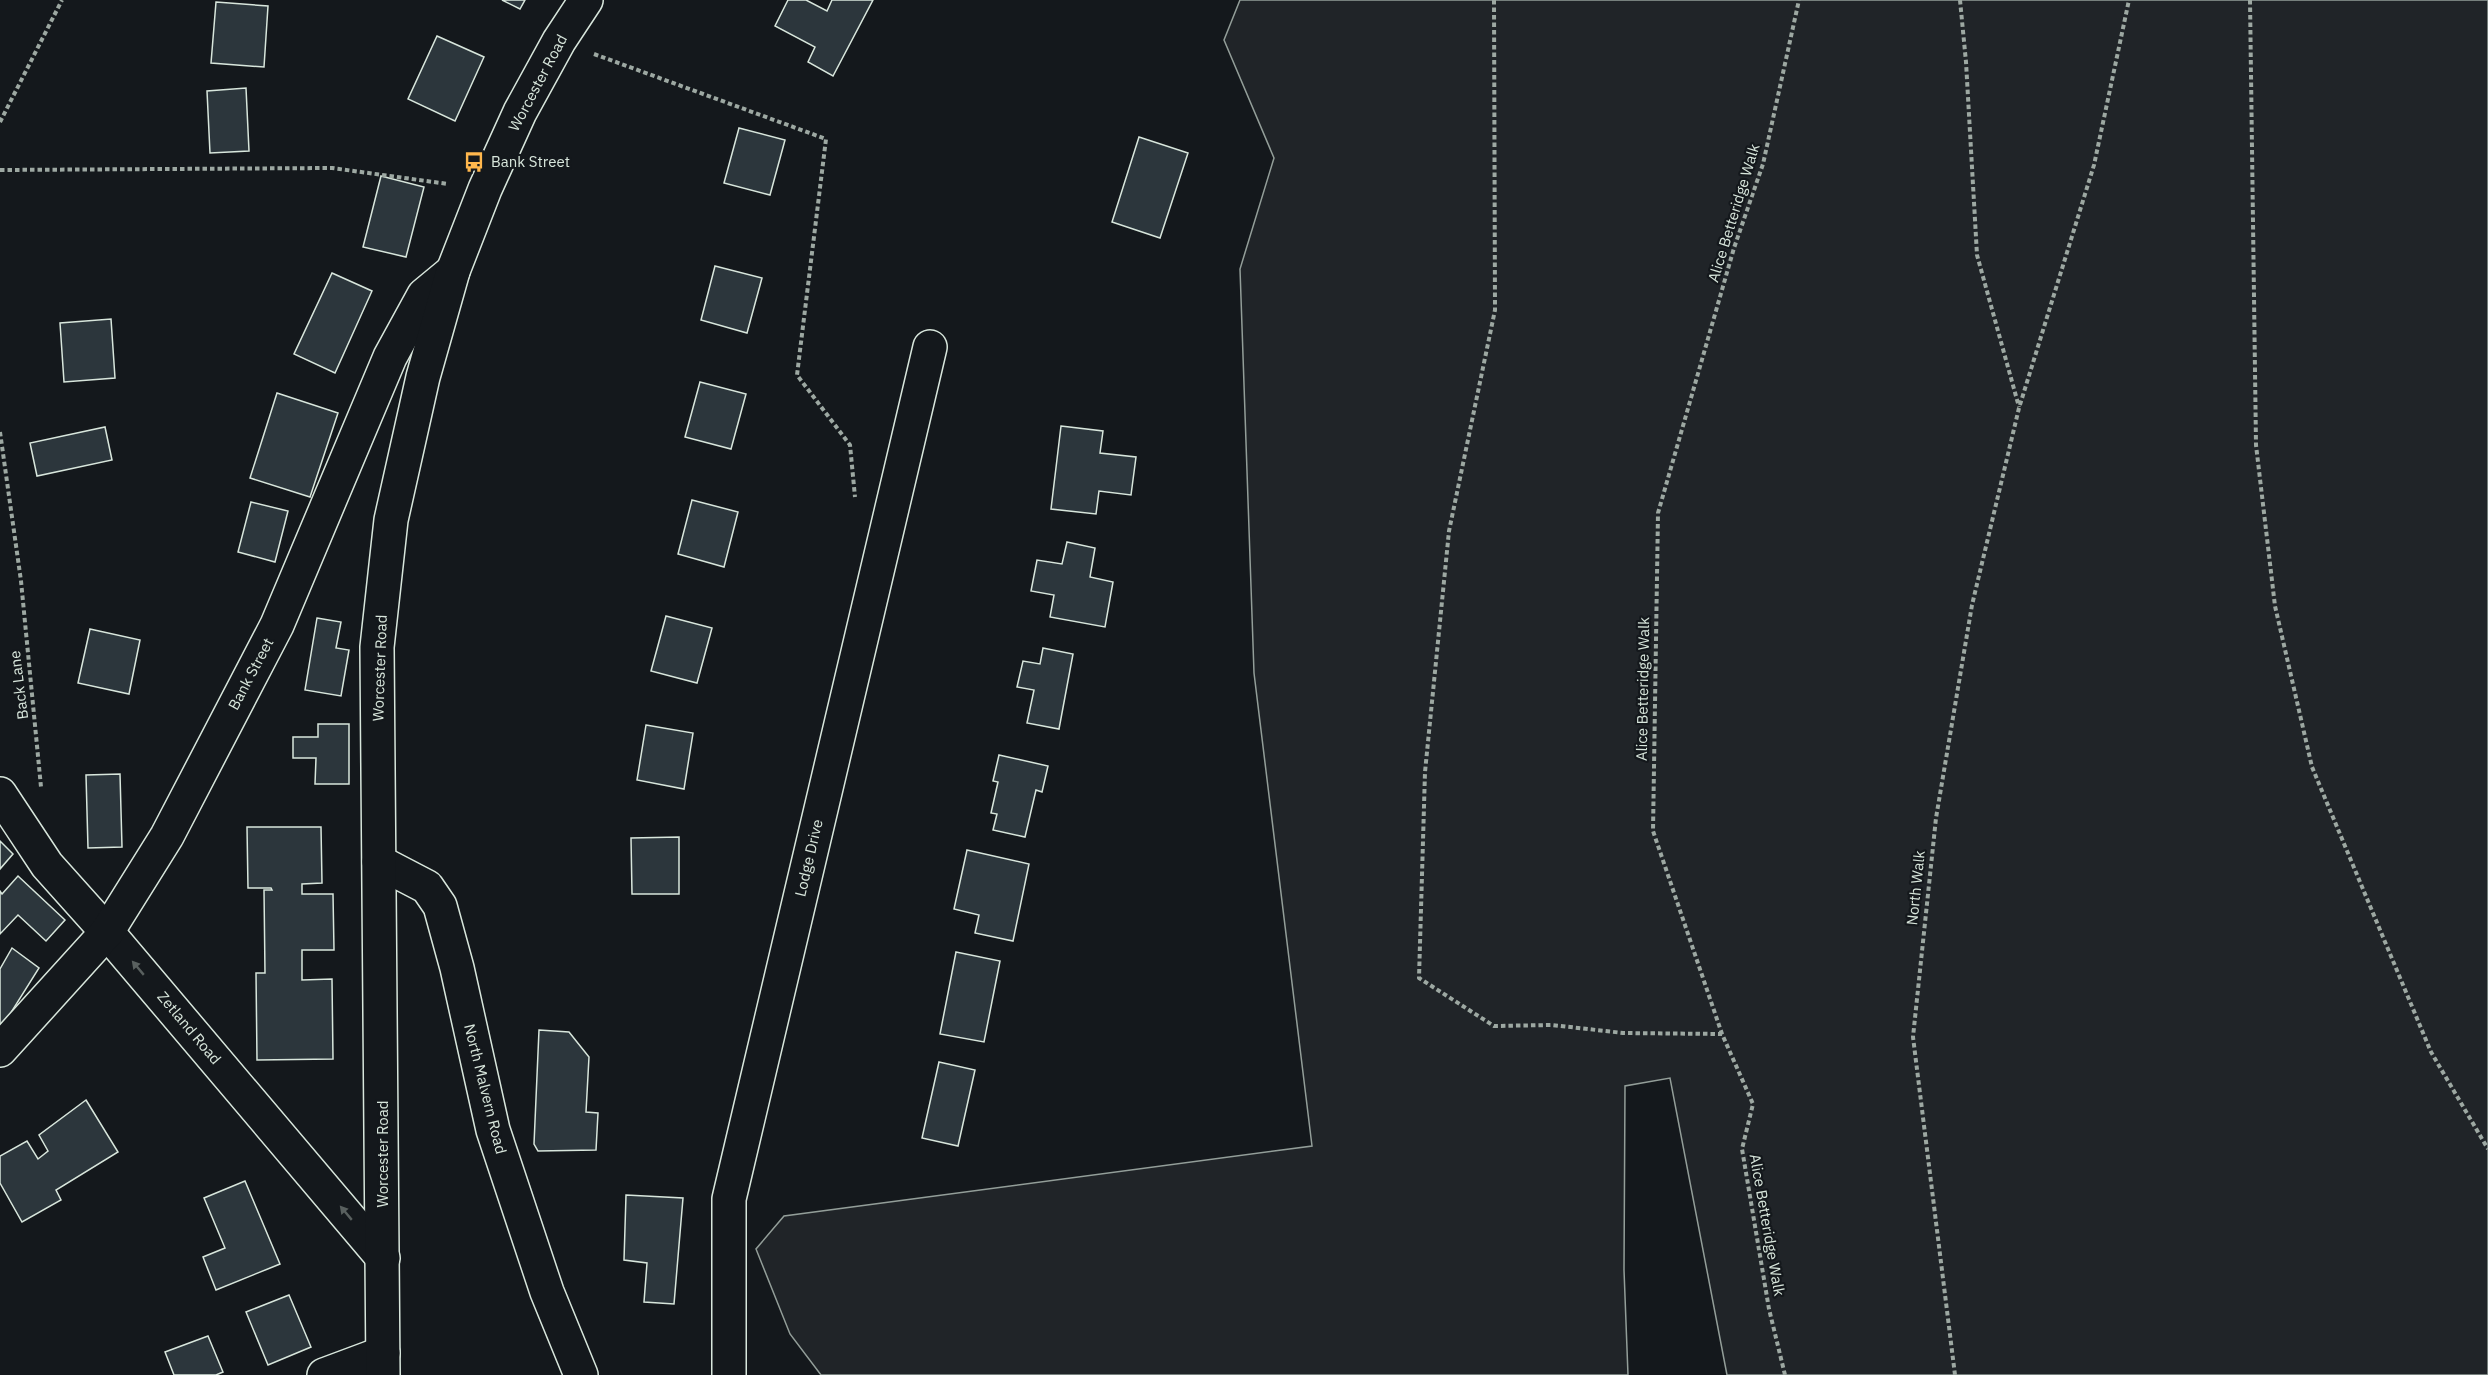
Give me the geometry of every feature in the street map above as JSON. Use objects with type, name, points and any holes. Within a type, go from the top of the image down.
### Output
[{"type":"main road","name":"Worcester Road","points":[[383,1364],[377,648],[391,520],[423,377],[453,271],[485,189],[520,112],[559,41],[586,0]]},
{"type":"main road","name":"Bank Street","points":[[0,1050],[107,932],[167,836],[277,625],[390,357],[424,295],[453,271]]},
{"type":"main road","name":"Lodge Drive","points":[[729,1375],[729,1199],[930,347]]},
{"type":"main road","name":"Zetland Road","points":[[0,794],[48,865],[383,1258]]},
{"type":"main road","name":"North Malvern Road","points":[[379,862],[428,887],[440,906],[457,968],[493,1130],[547,1292],[581,1375]]},
{"type":"main road","points":[[324,1375],[383,1364]]},
{"type":"path","points":[[0,122],[62,0]]},
{"type":"path","points":[[1494,0],[1495,310],[1449,531],[1425,772],[1419,978],[1494,1026],[1552,1025],[1623,1033],[1722,1034]]},
{"type":"path","name":"Alice Betteridge Walk","points":[[1785,1375],[1769,1309],[1742,1149],[1753,1104],[1722,1034],[1653,831],[1658,513],[1734,248],[1763,164],[1799,0]]},
{"type":"path","points":[[1960,0],[1966,62],[1977,255],[2019,408]]},
{"type":"path","name":"North Walk","points":[[1956,1375],[1913,1037],[1936,819],[1970,617],[2019,408],[2094,165],[2129,0]]},
{"type":"path","points":[[2250,0],[2256,445],[2275,606],[2312,767],[2431,1052],[2488,1149]]},
{"type":"path","points":[[559,41],[826,139],[797,375],[850,445],[855,500]]},
{"type":"path","points":[[0,170],[332,168],[485,189]]},
{"type":"path","name":"Back Lane","points":[[0,432],[21,581],[42,797]]},
{"type":"shaded area","points":[[1240,0],[2488,0],[2488,1375],[1727,1375],[1670,1078],[1625,1086],[1624,1270],[1628,1375],[821,1375],[790,1334],[756,1249],[784,1216],[1312,1146],[1254,673],[1240,269],[1274,158],[1224,40]]},
{"type":"building","points":[[502,0],[525,0],[520,9]]},
{"type":"building","points":[[788,0],[806,0],[827,11],[832,0],[873,0],[833,76],[808,62],[815,47],[775,26]]},
{"type":"building","points":[[216,2],[268,6],[264,67],[211,63]]},
{"type":"building","points":[[437,36],[484,57],[455,121],[408,99]]},
{"type":"building","points":[[246,88],[249,151],[210,153],[207,91]]},
{"type":"building","points":[[739,128],[785,140],[770,195],[724,183]]},
{"type":"building","points":[[1139,137],[1188,153],[1160,238],[1112,222]]},
{"type":"building","points":[[381,176],[424,187],[406,257],[363,247]]},
{"type":"building","points":[[715,266],[762,278],[747,333],[701,320]]},
{"type":"building","points":[[332,273],[372,291],[335,373],[294,354]]},
{"type":"building","points":[[111,319],[115,378],[64,382],[60,323]]},
{"type":"building","points":[[700,382],[746,394],[731,449],[685,437]]},
{"type":"building","points":[[277,393],[338,413],[310,497],[250,478]]},
{"type":"building","points":[[1061,426],[1103,431],[1100,453],[1136,457],[1131,495],[1099,491],[1096,514],[1051,509]]},
{"type":"building","points":[[105,427],[112,460],[37,476],[30,443]]},
{"type":"building","points":[[692,500],[738,512],[724,567],[678,554]]},
{"type":"building","points":[[251,502],[288,511],[275,562],[238,552]]},
{"type":"building","points":[[1067,542],[1095,548],[1090,577],[1113,582],[1105,627],[1050,617],[1054,595],[1031,591],[1037,560],[1062,564]]},
{"type":"building","points":[[666,616],[712,628],[697,683],[651,671]]},
{"type":"building","points":[[317,618],[341,622],[336,648],[349,650],[341,696],[305,690]]},
{"type":"building","points":[[90,629],[140,640],[129,694],[78,683]]},
{"type":"building","points":[[1043,648],[1073,654],[1059,729],[1027,723],[1034,690],[1017,687],[1023,661],[1040,664]]},
{"type":"building","points":[[318,724],[349,724],[349,784],[315,784],[316,758],[293,758],[293,737],[318,737]]},
{"type":"building","points":[[646,725],[693,733],[684,789],[637,780]]},
{"type":"building","points":[[999,755],[1048,766],[1042,792],[1036,790],[1025,837],[993,830],[997,814],[991,813],[998,782],[993,781]]},
{"type":"building","points":[[120,774],[122,847],[88,848],[86,775]]},
{"type":"building","points":[[247,827],[321,827],[322,883],[302,884],[302,894],[333,894],[334,950],[302,950],[302,980],[332,979],[333,1059],[257,1060],[256,973],[265,973],[264,890],[272,890],[271,888],[248,888]]},
{"type":"building","points":[[679,837],[679,894],[632,894],[631,838]]},
{"type":"building","points":[[0,841],[13,854],[0,869]]},
{"type":"building","points":[[967,850],[1029,864],[1013,941],[975,933],[979,915],[954,909]]},
{"type":"building","points":[[18,876],[65,920],[46,941],[18,915],[0,934],[0,891],[2,894]]},
{"type":"building","points":[[12,948],[39,968],[0,1030],[0,969]]},
{"type":"building","points":[[956,952],[1000,961],[984,1042],[940,1034]]},
{"type":"building","points":[[539,1030],[569,1032],[589,1057],[586,1112],[598,1113],[596,1150],[538,1151],[534,1144]]},
{"type":"building","points":[[939,1062],[975,1070],[958,1146],[922,1138]]},
{"type":"building","points":[[86,1100],[118,1152],[56,1190],[61,1200],[22,1222],[0,1183],[0,1156],[27,1141],[38,1159],[48,1151],[39,1135]]},
{"type":"building","points":[[245,1181],[280,1264],[216,1290],[203,1257],[225,1248],[204,1198]]},
{"type":"building","points":[[626,1195],[683,1198],[674,1304],[644,1302],[647,1263],[624,1260]]},
{"type":"building","points":[[289,1295],[311,1347],[268,1365],[246,1312]]},
{"type":"building","points":[[208,1336],[223,1372],[216,1375],[174,1375],[165,1352]]},
{"type":"place","name":"Bank Street","points":[[474,162]]}]
